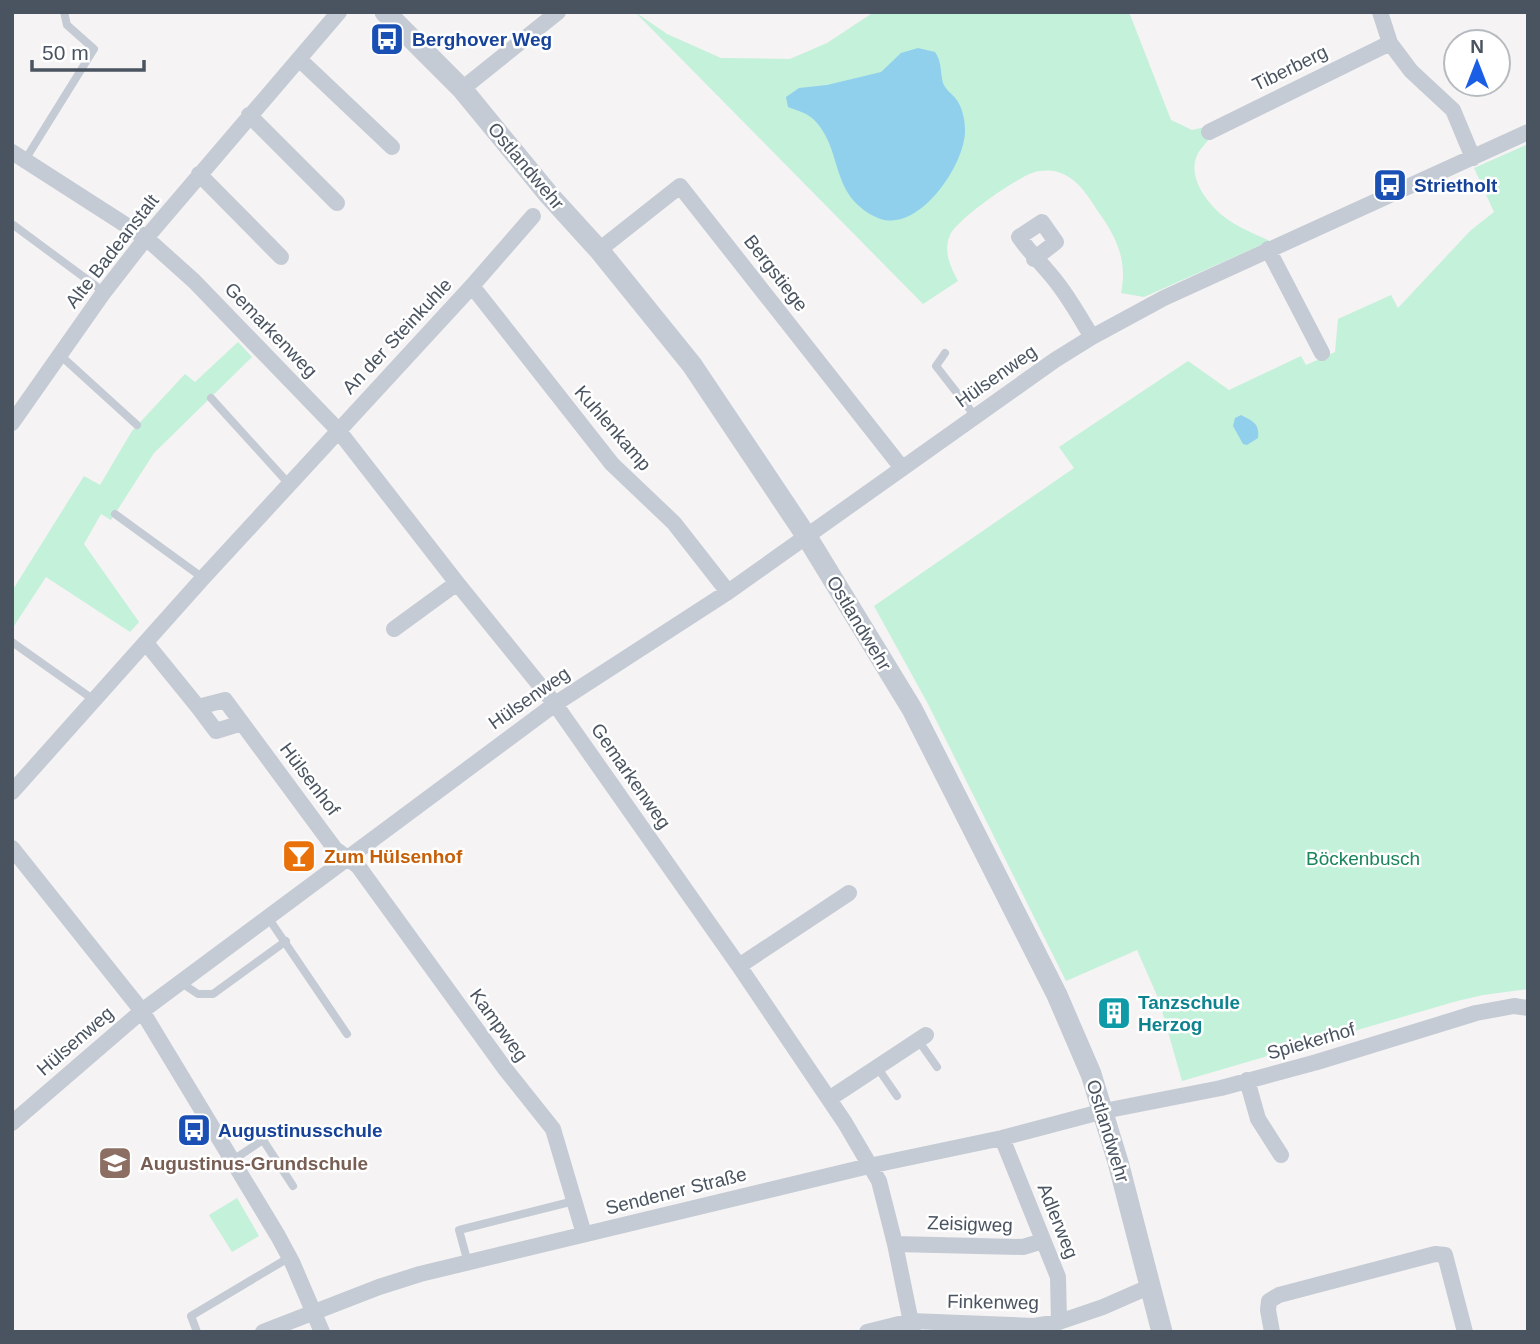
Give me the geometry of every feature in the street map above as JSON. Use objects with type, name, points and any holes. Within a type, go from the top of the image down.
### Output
[{"type":"street","name":"Alte Badeanstalt","points":[[12,423],[104,292],[146,238],[340,12]]},
{"type":"street","name":"Ostlandwehr","points":[[385,12],[462,89],[548,195],[599,250],[692,365],[807,537],[912,709],[1057,995],[1091,1074],[1104,1111],[1162,1332]]},
{"type":"street","points":[[462,89],[558,12]]},
{"type":"street","points":[[1380,12],[1390,44],[1411,71],[1453,110],[1473,158]]},
{"type":"street","name":"Tiberberg","points":[[1209,132],[1390,44]]},
{"type":"street","points":[[299,59],[392,147]]},
{"type":"street","points":[[249,115],[337,203]]},
{"type":"street","name":"Hülsenweg","points":[[12,1123],[142,1011],[555,704],[728,592],[975,416],[1092,337],[1164,298],[1268,249],[1528,132]]},
{"type":"street","name":"Gemarkenweg","points":[[19,156],[146,238],[194,281],[338,430],[555,704],[739,966],[845,1123],[879,1181],[912,1326]]},
{"type":"street","points":[[199,174],[282,257]]},
{"type":"street","name":"Bergstiege","points":[[599,250],[680,186],[902,468]]},
{"type":"street","name":"An der Steinkuhle","points":[[12,792],[203,578],[534,216]]},
{"type":"street","points":[[1268,249],[1322,353]]},
{"type":"street","points":[[1034,258],[1060,286],[1092,337]]},
{"type":"street","name":"Kuhlenkamp","points":[[472,286],[612,464],[674,523],[728,592]]},
{"type":"street","points":[[394,629],[457,583]]},
{"type":"street","points":[[146,643],[216,731],[242,723]]},
{"type":"street","name":"Hülsenhof","points":[[198,707],[225,700],[335,849],[347,856]]},
{"type":"street","points":[[12,848],[142,1011],[290,1257],[322,1332]]},
{"type":"street","name":"Kampweg","points":[[347,856],[358,866],[506,1070],[553,1129],[584,1234]]},
{"type":"street","points":[[739,966],[849,892]]},
{"type":"street","name":"Spiekerhof","points":[[1104,1111],[1173,1099],[1317,1062],[1476,1013],[1514,1006],[1528,1008]]},
{"type":"street","points":[[829,1099],[922,1037]]},
{"type":"street","points":[[1247,1080],[1258,1119],[1281,1155]]},
{"type":"street","name":"Sendener Straße","points":[[263,1332],[379,1287],[468,1263],[869,1166],[1003,1138],[1104,1111]]},
{"type":"street","name":"Adlerweg","points":[[1003,1138],[1058,1277],[1059,1322]]},
{"type":"street","name":"Zeisigweg","points":[[895,1244],[1023,1247],[1043,1241]]},
{"type":"street","points":[[1272,1332],[1269,1301],[1279,1295],[1435,1254],[1445,1255],[1465,1332]]},
{"type":"street","name":"Finkenweg","points":[[867,1332],[912,1326],[1034,1326],[1059,1322],[1151,1286]]},
{"type":"lane","points":[[19,156],[94,49],[66,25],[64,12]]},
{"type":"lane","points":[[12,225],[104,292]]},
{"type":"lane","points":[[945,353],[936,366],[975,416]]},
{"type":"lane","points":[[60,355],[137,425]]},
{"type":"lane","points":[[211,398],[289,484]]},
{"type":"lane","points":[[115,514],[203,578]]},
{"type":"lane","points":[[12,642],[94,700]]},
{"type":"lane","points":[[267,916],[347,1034]]},
{"type":"lane","points":[[180,982],[198,994],[213,994],[286,941]]},
{"type":"lane","points":[[922,1037],[937,1067]]},
{"type":"lane","points":[[877,1067],[897,1096]]},
{"type":"lane","points":[[233,1160],[263,1140],[293,1186]]},
{"type":"lane","points":[[468,1263],[459,1230],[574,1201]]},
{"type":"lane","points":[[197,1332],[191,1316],[290,1257]]},
{"type":"green space","points":[[635,12],[667,34],[721,58],[790,59],[827,43],[874,12],[1129,12],[1171,120],[1192,130],[1206,127],[1212,135],[1198,153],[1195,163],[1197,182],[1202,192],[1230,221],[1270,241],[1144,297],[1121,293],[1122,263],[1108,226],[1084,191],[1066,175],[1055,171],[1038,171],[1000,191],[955,228],[948,241],[947,253],[958,281],[923,304]]},
{"type":"green space","name":"Böckenbusch","points":[[1528,144],[1528,989],[1457,1001],[1182,1081],[1159,1000],[1137,950],[1066,981],[928,704],[874,606],[1074,468],[1059,447],[1188,361],[1229,390],[1301,356],[1306,365],[1335,352],[1338,319],[1391,295],[1398,308],[1470,231],[1494,212],[1474,168]]},
{"type":"green space","points":[[238,342],[252,357],[154,453],[111,520],[101,514],[84,544],[139,622],[130,632],[46,577],[12,629],[12,591],[84,476],[100,485],[132,431],[185,374],[195,382]]},
{"type":"green space","points":[[237,1198],[259,1236],[232,1252],[209,1215]]},
{"type":"water","points":[[918,48],[935,52],[937,56],[944,85],[963,113],[963,144],[948,177],[923,207],[909,216],[893,220],[878,218],[851,197],[843,184],[822,130],[810,116],[788,107],[786,97],[799,88],[827,85],[881,72],[901,53]]},
{"type":"water","points":[[1241,415],[1252,421],[1258,429],[1258,438],[1247,445],[1243,444],[1233,426],[1235,418]]},
{"type":"place","name":"Berghover Weg","points":[[387,39]]},
{"type":"place","name":"Strietholt","points":[[1390,185]]},
{"type":"place","name":"Zum Hülsenhof","points":[[299,856]]},
{"type":"place","name":"Tanzschule Herzog","points":[[1114,1013]]},
{"type":"place","name":"Augustinusschule","points":[[194,1130]]},
{"type":"place","name":"Augustinus-Grundschule","points":[[115,1163]]}]
